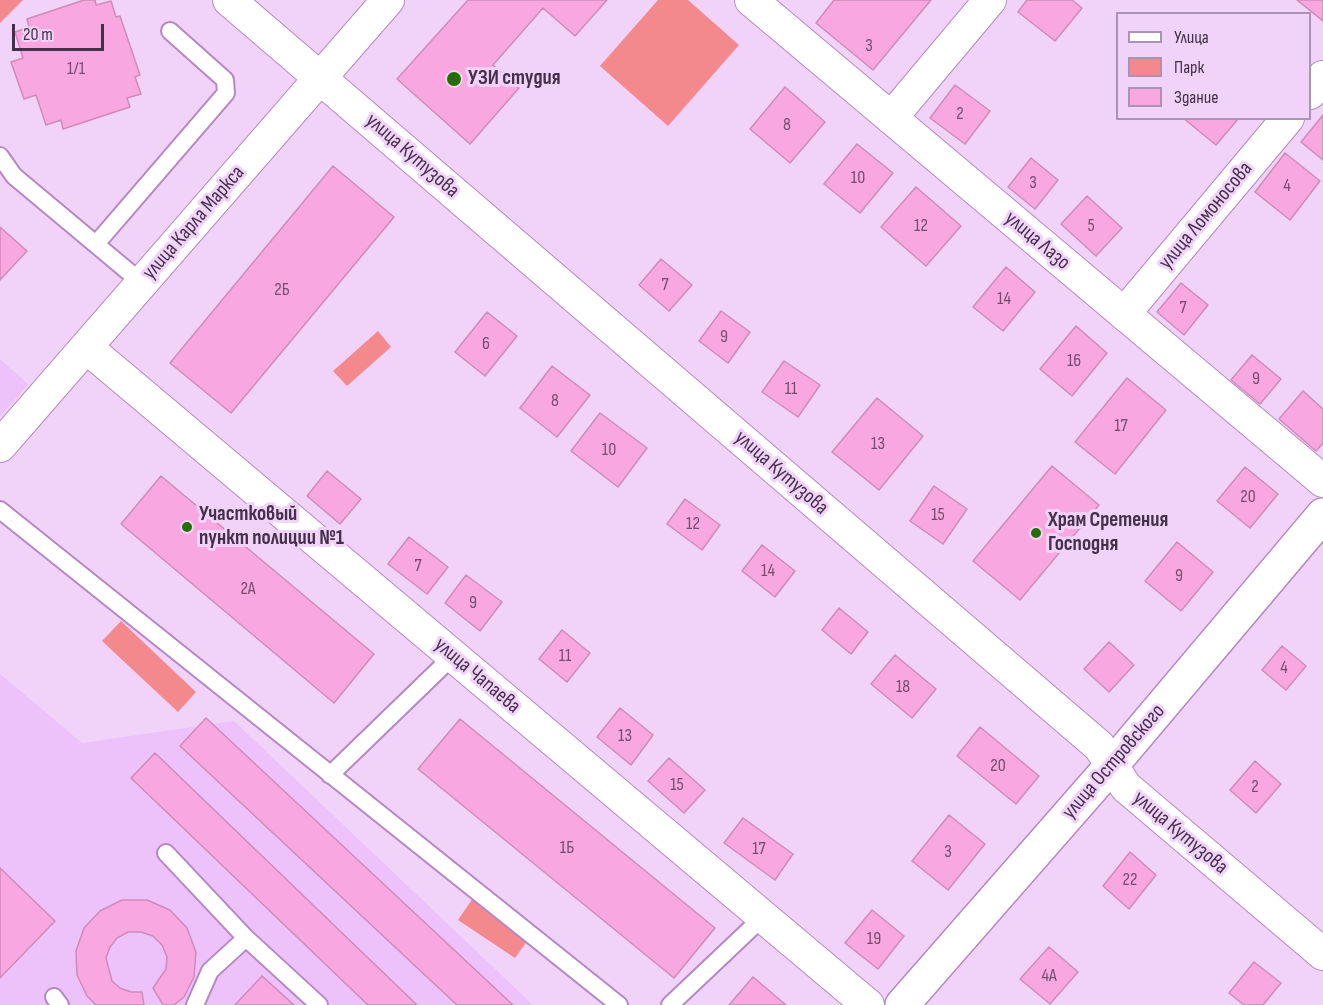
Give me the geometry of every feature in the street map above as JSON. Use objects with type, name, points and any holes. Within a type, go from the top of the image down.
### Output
[{"type":"street","name":"улица Кутузова","points":[[229,0],[1100,746],[1126,787],[1323,954]]},
{"type":"street","name":"улица Карла Маркса","points":[[0,446],[388,0]]},
{"type":"street","name":"улица Лазо","points":[[751,0],[1323,481]]},
{"type":"street","points":[[891,118],[990,0]]},
{"type":"street","points":[[1311,92],[1323,77]]},
{"type":"street","name":"улица Ломоносова","points":[[1124,314],[1286,120]]},
{"type":"street","name":"улица Чапаева","points":[[86,347],[868,1005]]},
{"type":"street","name":"улица Островского","points":[[902,1005],[1112,765],[1323,515]]},
{"type":"lane","points":[[96,244],[226,93],[225,80],[170,32]]},
{"type":"lane","points":[[0,156],[14,176],[142,283]]},
{"type":"lane","points":[[0,510],[619,1005]]},
{"type":"lane","points":[[330,775],[453,656]]},
{"type":"lane","points":[[166,853],[246,938],[319,1005]]},
{"type":"lane","points":[[670,1005],[763,917]]},
{"type":"lane","points":[[195,1005],[210,970],[246,938]]},
{"type":"shaded area","points":[[0,359],[28,384],[0,417]]},
{"type":"shaded area","points":[[0,674],[82,743],[234,721],[533,1005],[0,1005]]},
{"type":"green space","points":[[0,0],[23,0],[0,23]]},
{"type":"green space","points":[[658,0],[688,0],[739,45],[668,126],[600,66]]},
{"type":"green space","points":[[378,331],[391,347],[347,386],[333,371]]},
{"type":"green space","points":[[121,621],[196,692],[178,712],[102,641]]},
{"type":"green space","points":[[473,898],[530,937],[515,958],[458,920]]},
{"type":"building","points":[[84,0],[95,0],[96,5],[111,1],[116,17],[120,16],[140,75],[135,77],[141,94],[127,98],[130,107],[63,129],[61,120],[46,125],[36,95],[24,99],[11,62],[23,58],[15,32],[29,27],[27,19]]},
{"type":"building","points":[[468,0],[607,0],[575,36],[543,8],[493,65],[519,88],[470,144],[397,79]]},
{"type":"building","points":[[834,0],[931,0],[873,70],[816,23]]},
{"type":"building","points":[[1027,0],[1072,0],[1082,8],[1055,41],[1018,12]]},
{"type":"building","points":[[1297,0],[1323,0],[1323,21]]},
{"type":"building","points":[[955,85],[990,111],[965,144],[930,118]]},
{"type":"building","points":[[785,87],[825,122],[790,163],[750,129]]},
{"type":"building","points":[[1323,115],[1323,160],[1301,142]]},
{"type":"building","points":[[1185,120],[1237,120],[1216,145]]},
{"type":"building","points":[[857,144],[893,173],[860,213],[824,184]]},
{"type":"building","points":[[1285,153],[1320,181],[1290,220],[1255,192]]},
{"type":"building","points":[[1031,158],[1058,180],[1035,209],[1008,187]]},
{"type":"building","points":[[333,166],[394,217],[231,413],[170,363]]},
{"type":"building","points":[[916,187],[961,226],[926,266],[881,227]]},
{"type":"building","points":[[1087,196],[1122,228],[1096,256],[1061,224]]},
{"type":"building","points":[[0,227],[27,251],[0,280]]},
{"type":"building","points":[[661,259],[692,285],[669,311],[639,285]]},
{"type":"building","points":[[1006,267],[1035,292],[1003,331],[973,307]]},
{"type":"building","points":[[1181,283],[1208,305],[1184,335],[1157,312]]},
{"type":"building","points":[[721,311],[750,332],[728,363],[699,341]]},
{"type":"building","points":[[487,312],[517,336],[485,376],[455,352]]},
{"type":"building","points":[[1076,326],[1107,353],[1072,396],[1040,369]]},
{"type":"building","points":[[1252,355],[1281,379],[1260,404],[1231,380]]},
{"type":"building","points":[[784,361],[820,385],[798,417],[762,392]]},
{"type":"building","points":[[552,366],[590,395],[557,437],[520,408]]},
{"type":"building","points":[[1127,378],[1166,410],[1115,474],[1075,442]]},
{"type":"building","points":[[1303,391],[1323,409],[1323,443],[1316,451],[1279,419]]},
{"type":"building","points":[[877,398],[923,436],[879,490],[832,452]]},
{"type":"building","points":[[600,413],[647,448],[618,487],[571,451]]},
{"type":"building","name":"Храм Сретения Господня","points":[[1052,466],[1099,505],[1020,600],[973,561]]},
{"type":"building","points":[[1245,467],[1278,494],[1250,528],[1217,501]]},
{"type":"building","points":[[327,471],[361,499],[340,524],[307,496]]},
{"type":"building","points":[[161,476],[374,654],[334,703],[121,524]]},
{"type":"building","points":[[934,486],[967,509],[943,544],[910,521]]},
{"type":"building","points":[[685,499],[720,525],[702,550],[667,524]]},
{"type":"building","points":[[409,537],[448,567],[427,594],[388,564]]},
{"type":"building","points":[[1177,542],[1213,572],[1181,611],[1145,581]]},
{"type":"building","points":[[762,545],[795,571],[775,597],[742,571]]},
{"type":"building","points":[[466,575],[502,602],[480,631],[445,603]]},
{"type":"building","points":[[839,608],[868,632],[851,654],[822,630]]},
{"type":"building","points":[[562,630],[590,653],[567,682],[539,659]]},
{"type":"building","points":[[1109,642],[1134,665],[1109,692],[1084,669]]},
{"type":"building","points":[[1282,646],[1306,666],[1286,690],[1262,670]]},
{"type":"building","points":[[895,655],[936,689],[912,718],[871,684]]},
{"type":"building","points":[[620,708],[653,735],[631,765],[597,737]]},
{"type":"building","points":[[206,718],[513,1005],[457,1005],[180,746]]},
{"type":"building","points":[[460,719],[715,928],[674,978],[418,769]]},
{"type":"building","points":[[980,727],[1039,776],[1016,804],[957,756]]},
{"type":"building","points":[[155,753],[417,1005],[368,1005],[131,778]]},
{"type":"building","points":[[669,758],[705,790],[684,813],[648,781]]},
{"type":"building","points":[[1255,761],[1281,784],[1256,813],[1230,790]]},
{"type":"building","points":[[949,815],[985,844],[948,890],[912,861]]},
{"type":"building","points":[[743,818],[793,854],[775,880],[724,843]]},
{"type":"building","points":[[1130,852],[1156,875],[1129,909],[1103,886]]},
{"type":"building","points":[[0,868],[55,921],[0,978]]},
{"type":"building","points":[[122,900],[147,900],[170,910],[187,928],[196,952],[194,977],[184,997],[174,1005],[163,1005],[153,988],[166,969],[167,957],[162,945],[153,936],[141,932],[128,932],[117,938],[106,958],[112,981],[120,988],[131,992],[142,992],[144,1005],[96,1005],[87,996],[77,975],[76,951],[84,928],[100,911]]},
{"type":"building","points":[[872,910],[904,936],[878,969],[845,943]]},
{"type":"building","points":[[1049,947],[1078,972],[1050,1004],[1020,979]]},
{"type":"building","points":[[1254,962],[1281,983],[1263,1005],[1244,1005],[1229,993]]},
{"type":"building","points":[[262,976],[294,1005],[235,1005]]},
{"type":"building","points":[[753,977],[786,1005],[729,1005]]},
{"type":"place","name":"УЗИ студия","points":[[454,79]]},
{"type":"place","name":"Участковый пункт полиции №1","points":[[187,527]]},
{"type":"place","name":"Храм Сретения Господня","points":[[1036,533]]}]
